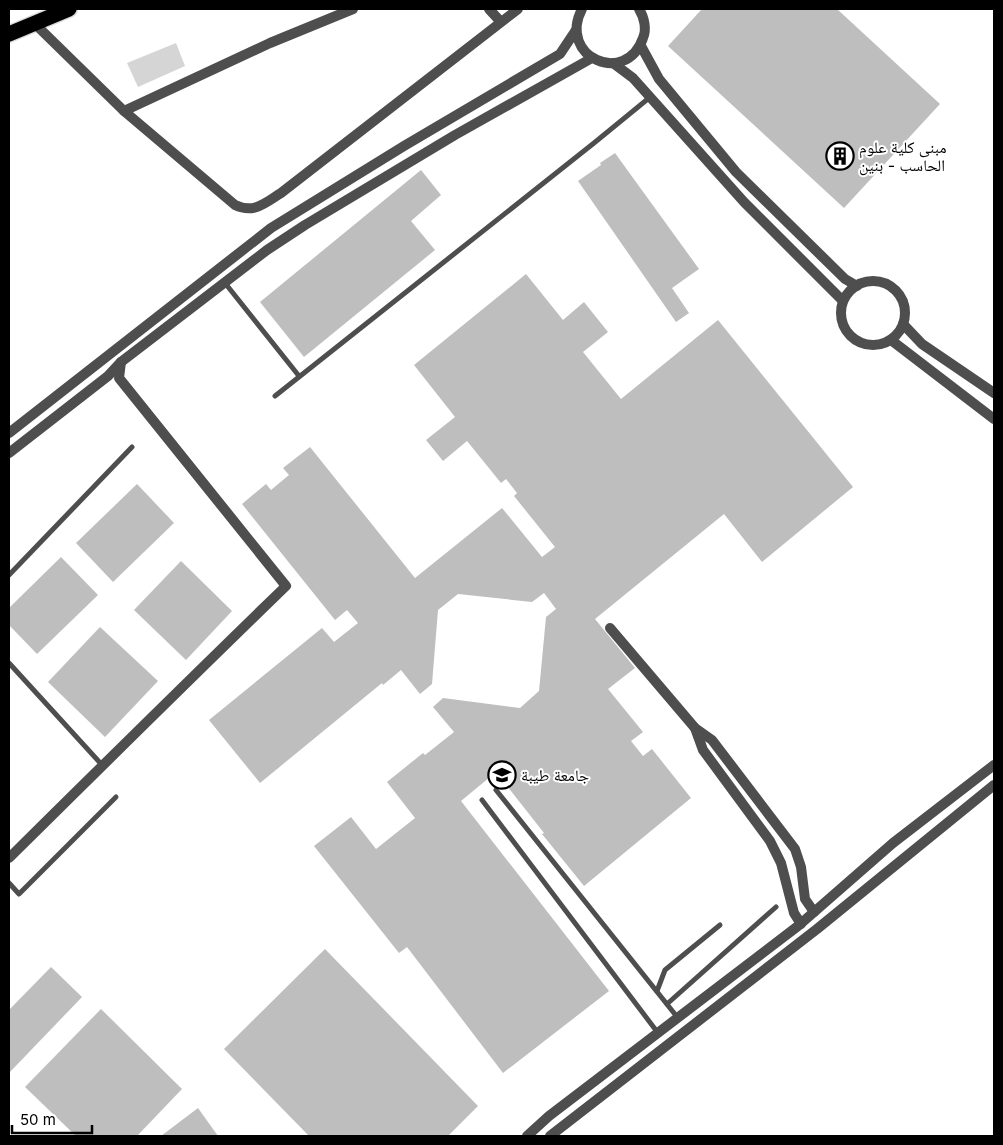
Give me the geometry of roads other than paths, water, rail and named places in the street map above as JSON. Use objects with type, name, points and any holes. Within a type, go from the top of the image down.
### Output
[{"type":"highway","points":[[9,34],[69,9]]},
{"type":"street","points":[[124,112],[270,43],[353,9]]},
{"type":"street","points":[[489,9],[500,21]]},
{"type":"street","points":[[34,23],[124,112],[235,205],[249,210],[260,206],[281,193],[500,21],[518,9]]},
{"type":"street","points":[[582,9],[577,19],[578,41],[592,58],[602,62],[613,63],[624,61],[633,55],[640,46],[645,22],[641,10]]},
{"type":"street","points":[[9,433],[271,228],[560,54],[576,30]]},
{"type":"street","points":[[640,46],[659,79],[736,172],[845,279],[857,286]]},
{"type":"street","points":[[9,453],[108,376],[121,362],[267,250],[305,225],[490,115],[592,58]]},
{"type":"street","points":[[613,63],[633,78],[744,202],[842,302]]},
{"type":"street","points":[[482,100],[490,115]]},
{"type":"street","points":[[867,281],[878,281],[889,285],[897,292],[903,302],[905,312],[904,324],[890,340],[881,344],[861,343],[846,331],[842,321],[842,302],[848,293],[857,286],[867,281]]},
{"type":"street","points":[[904,324],[922,344],[994,393]]},
{"type":"street","points":[[890,340],[994,419]]},
{"type":"street","points":[[9,858],[104,766],[147,720],[286,586],[118,378],[121,362]]},
{"type":"street","points":[[610,628],[695,728],[712,740],[794,849],[801,867],[805,899],[814,912]]},
{"type":"street","points":[[695,728],[703,750],[770,841],[781,863],[794,913],[801,924]]},
{"type":"street","points":[[527,1136],[548,1116],[801,924],[893,844],[994,765]]},
{"type":"street","points":[[550,1136],[817,929],[994,785]]},
{"type":"lane","points":[[274,396],[649,98]]},
{"type":"lane","points":[[225,283],[299,376]]},
{"type":"lane","points":[[9,575],[132,447]]},
{"type":"lane","points":[[9,663],[104,766]]},
{"type":"lane","points":[[496,790],[678,1018]]},
{"type":"lane","points":[[9,883],[19,894],[116,797]]},
{"type":"lane","points":[[482,800],[658,1033]]},
{"type":"lane","points":[[667,1004],[776,907]]},
{"type":"lane","points":[[657,991],[665,970],[720,925]]},
{"type":"place","name":"مبنى كلية علوم الحاسب - بنين","points":[[840,156]]},
{"type":"place","name":"جامعة طيبة","points":[[502,775]]}]
